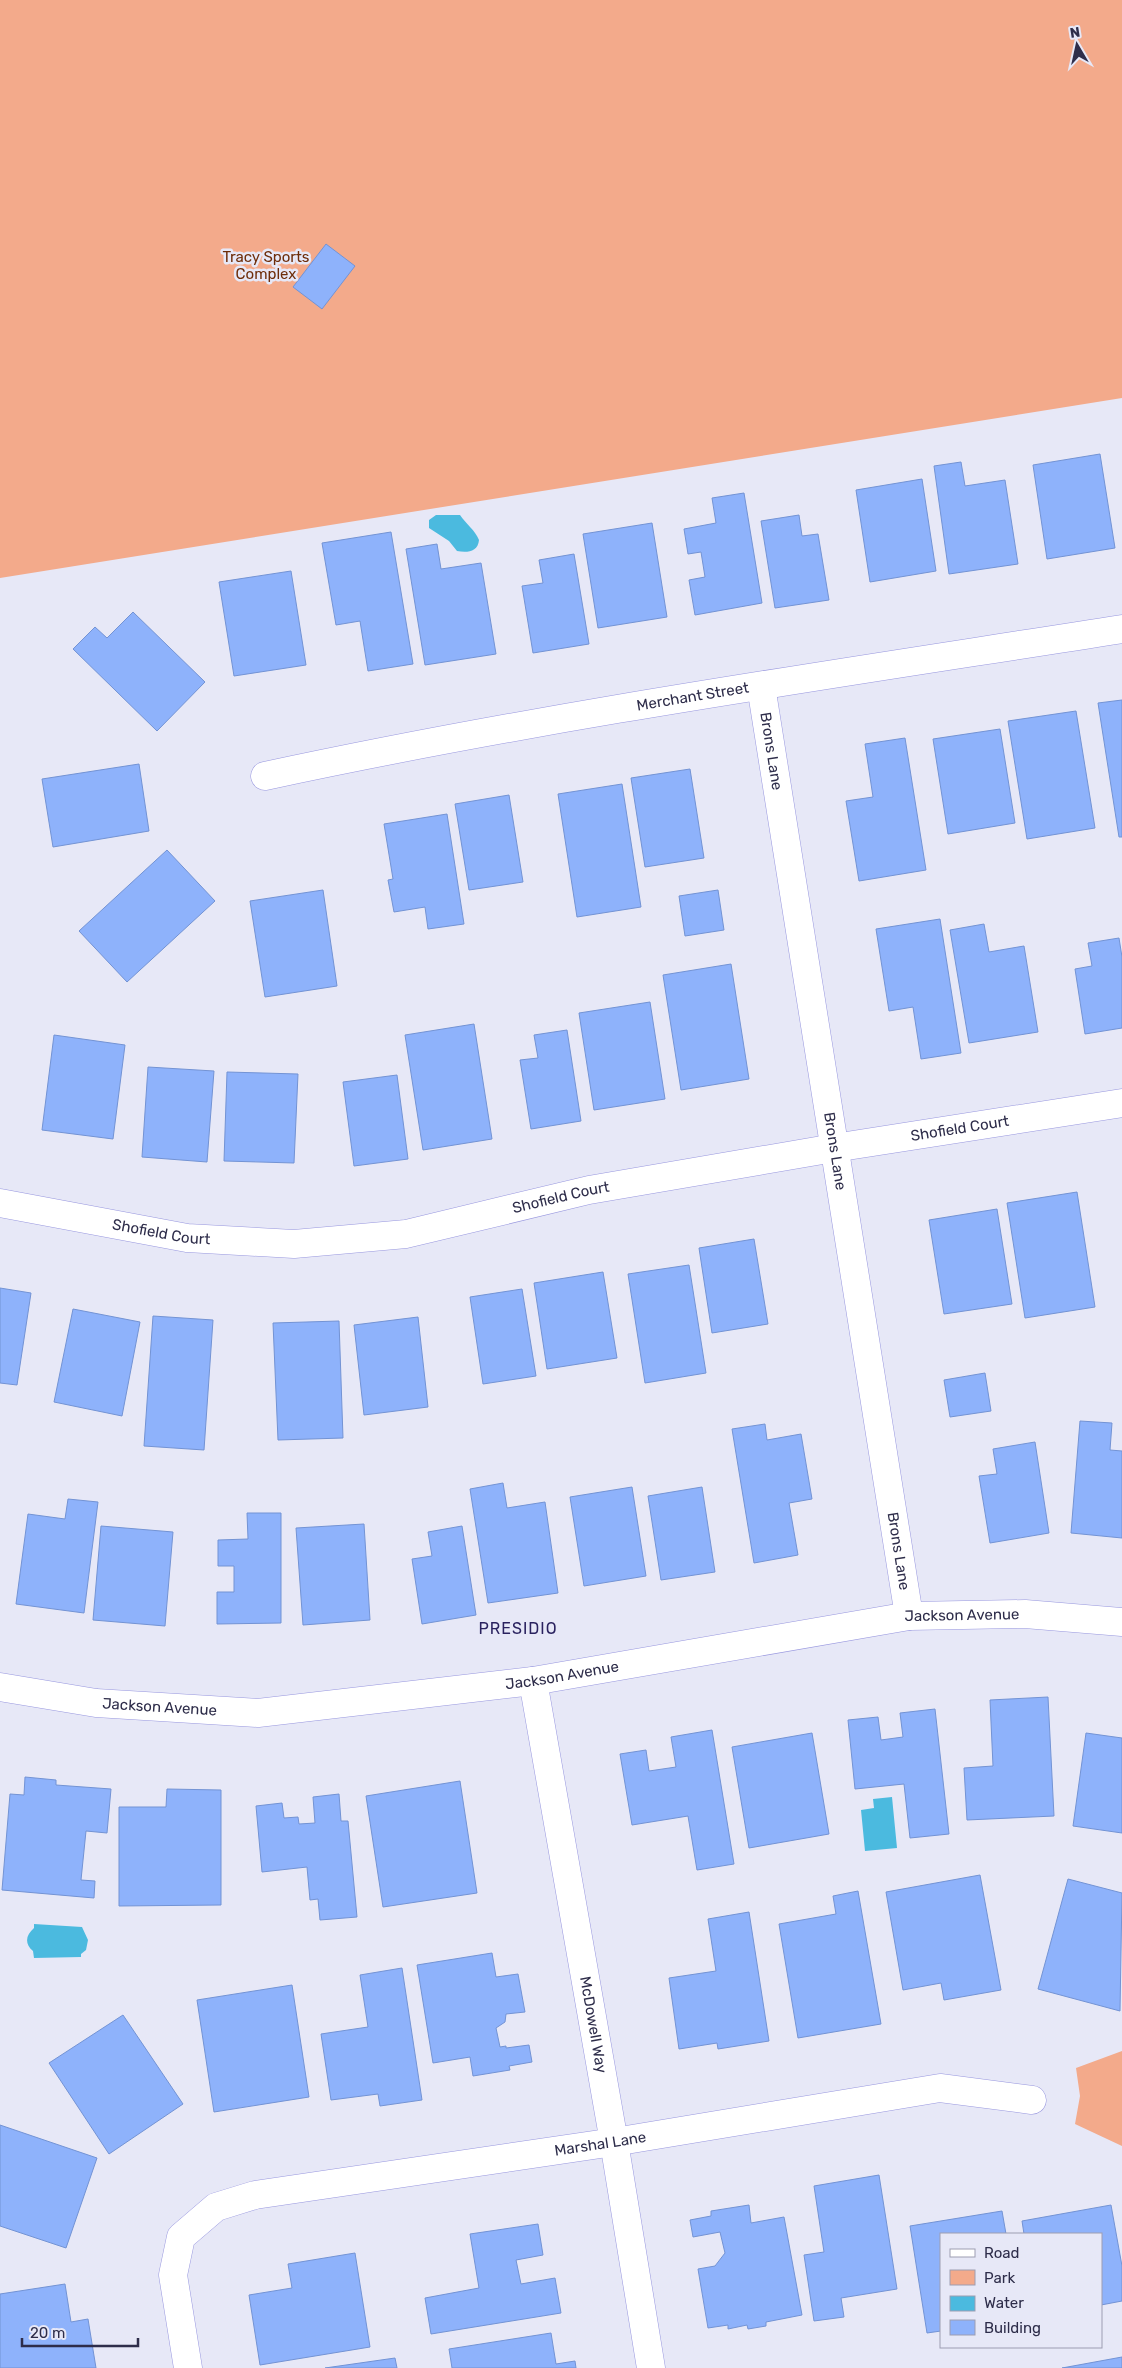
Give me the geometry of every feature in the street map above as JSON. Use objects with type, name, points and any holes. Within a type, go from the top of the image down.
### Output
[{"type":"street","name":"Merchant Street","points":[[265,776],[380,751],[761,686],[1122,628]]},
{"type":"street","name":"Brons Lane","points":[[761,686],[909,1616]]},
{"type":"street","name":"Shofield Court","points":[[0,1203],[187,1238],[294,1244],[406,1234],[590,1190],[834,1148],[1122,1103]]},
{"type":"street","name":"Jackson Avenue","points":[[0,1687],[96,1703],[258,1713],[533,1682],[909,1616],[1026,1614],[1122,1622]]},
{"type":"street","name":"McDowell Way","points":[[533,1682],[614,2142],[651,2368]]},
{"type":"street","name":"Marshal Lane","points":[[188,2368],[173,2275],[181,2237],[216,2207],[255,2195],[614,2142],[940,2088],[1032,2100]]},
{"type":"green space","name":"Tracy Sports Complex","points":[[0,0],[1122,0],[1122,398],[0,578]]},
{"type":"green space","points":[[1122,2051],[1122,2146],[1075,2124],[1080,2096],[1076,2068]]},
{"type":"water","points":[[436,515],[460,515],[477,536],[479,540],[477,547],[468,552],[457,551],[449,541],[429,528],[429,520]]},
{"type":"water","points":[[892,1797],[897,1848],[865,1851],[861,1810],[874,1808],[873,1799]]},
{"type":"water","points":[[34,1924],[82,1927],[88,1940],[86,1950],[81,1954],[81,1957],[34,1958],[27,1939],[29,1933],[34,1928]]},
{"type":"building","points":[[326,244],[355,266],[322,309],[293,287]]},
{"type":"building","points":[[1100,454],[1115,548],[1047,559],[1033,465]]},
{"type":"building","points":[[961,462],[965,486],[1005,480],[1018,564],[949,574],[934,466]]},
{"type":"building","points":[[922,479],[936,571],[870,582],[856,490]]},
{"type":"building","points":[[744,493],[762,603],[695,615],[689,580],[705,577],[701,552],[688,554],[684,529],[716,523],[712,498]]},
{"type":"building","points":[[799,515],[802,536],[818,534],[829,600],[775,608],[761,521]]},
{"type":"building","points":[[652,523],[667,617],[598,628],[583,534]]},
{"type":"building","points":[[391,532],[413,664],[368,671],[360,621],[336,625],[322,543]]},
{"type":"building","points":[[437,544],[441,569],[481,563],[496,654],[425,665],[406,549]]},
{"type":"building","points":[[574,554],[589,644],[533,653],[522,586],[543,583],[539,560]]},
{"type":"building","points":[[291,571],[306,665],[234,676],[219,582]]},
{"type":"building","points":[[133,612],[205,682],[157,731],[73,649],[95,627],[107,638]]},
{"type":"building","points":[[1122,700],[1122,837],[1119,837],[1098,703]]},
{"type":"building","points":[[1076,711],[1095,828],[1027,839],[1008,721]]},
{"type":"building","points":[[1000,729],[1015,823],[948,834],[933,739]]},
{"type":"building","points":[[905,738],[926,870],[859,881],[846,801],[873,797],[865,744]]},
{"type":"building","points":[[139,764],[149,831],[53,847],[42,779]]},
{"type":"building","points":[[690,769],[704,858],[645,867],[631,778]]},
{"type":"building","points":[[622,784],[641,907],[577,917],[558,794]]},
{"type":"building","points":[[509,795],[523,882],[469,890],[455,804]]},
{"type":"building","points":[[447,814],[464,924],[428,929],[425,907],[394,912],[388,880],[393,879],[384,824]]},
{"type":"building","points":[[167,850],[215,901],[127,982],[79,931]]},
{"type":"building","points":[[323,890],[337,986],[265,997],[250,901]]},
{"type":"building","points":[[718,890],[724,930],[685,936],[679,896]]},
{"type":"building","points":[[940,919],[961,1053],[921,1059],[913,1007],[889,1011],[876,929]]},
{"type":"building","points":[[984,924],[989,952],[1024,946],[1038,1032],[969,1043],[950,930]]},
{"type":"building","points":[[1119,938],[1122,957],[1122,1028],[1085,1034],[1075,969],[1092,966],[1088,943]]},
{"type":"building","points":[[731,964],[749,1079],[681,1090],[663,975]]},
{"type":"building","points":[[650,1002],[665,1099],[594,1110],[579,1013]]},
{"type":"building","points":[[474,1024],[492,1139],[423,1150],[405,1035]]},
{"type":"building","points":[[567,1030],[581,1121],[531,1129],[520,1060],[538,1058],[534,1035]]},
{"type":"building","points":[[54,1035],[125,1045],[113,1139],[42,1130]]},
{"type":"building","points":[[148,1067],[214,1071],[207,1162],[142,1157]]},
{"type":"building","points":[[227,1072],[298,1074],[294,1163],[224,1161]]},
{"type":"building","points":[[397,1075],[408,1159],[354,1166],[343,1082]]},
{"type":"building","points":[[1077,1192],[1095,1307],[1025,1318],[1007,1203]]},
{"type":"building","points":[[997,1209],[1012,1304],[944,1314],[929,1220]]},
{"type":"building","points":[[754,1239],[768,1324],[712,1333],[699,1248]]},
{"type":"building","points":[[689,1265],[706,1373],[645,1383],[628,1274]]},
{"type":"building","points":[[603,1272],[617,1358],[547,1369],[534,1283]]},
{"type":"building","points":[[0,1288],[31,1293],[17,1385],[0,1383]]},
{"type":"building","points":[[522,1289],[536,1376],[483,1384],[470,1297]]},
{"type":"building","points":[[73,1309],[140,1322],[122,1416],[54,1402]]},
{"type":"building","points":[[153,1316],[213,1320],[204,1450],[144,1446]]},
{"type":"building","points":[[418,1317],[428,1407],[364,1415],[354,1325]]},
{"type":"building","points":[[339,1321],[343,1438],[278,1440],[273,1323]]},
{"type":"building","points":[[985,1373],[991,1411],[950,1417],[944,1380]]},
{"type":"building","points":[[1080,1421],[1112,1423],[1110,1450],[1122,1451],[1122,1538],[1071,1533]]},
{"type":"building","points":[[765,1424],[767,1440],[801,1434],[812,1499],[789,1503],[798,1555],[754,1563],[732,1429]]},
{"type":"building","points":[[1035,1442],[1049,1533],[990,1543],[979,1476],[997,1474],[993,1449]]},
{"type":"building","points":[[503,1483],[507,1508],[545,1502],[558,1593],[488,1603],[470,1489]]},
{"type":"building","points":[[632,1487],[646,1576],[584,1586],[570,1497]]},
{"type":"building","points":[[702,1487],[715,1572],[661,1580],[648,1496]]},
{"type":"building","points":[[68,1499],[98,1502],[84,1613],[16,1604],[28,1514],[65,1519]]},
{"type":"building","points":[[247,1513],[281,1513],[281,1623],[217,1624],[217,1592],[234,1592],[234,1566],[218,1566],[218,1540],[248,1539]]},
{"type":"building","points":[[364,1524],[370,1620],[303,1625],[296,1528]]},
{"type":"building","points":[[101,1526],[173,1532],[165,1626],[93,1620]]},
{"type":"building","points":[[462,1526],[476,1615],[422,1624],[412,1559],[432,1556],[428,1532]]},
{"type":"building","points":[[1048,1697],[1054,1816],[967,1820],[964,1768],[993,1766],[990,1700]]},
{"type":"building","points":[[935,1709],[949,1834],[910,1838],[904,1784],[855,1789],[848,1720],[878,1717],[881,1740],[903,1737],[900,1713]]},
{"type":"building","points":[[712,1730],[734,1864],[697,1870],[688,1816],[632,1825],[620,1754],[646,1750],[649,1771],[676,1767],[671,1737]]},
{"type":"building","points":[[812,1733],[829,1834],[749,1848],[732,1747]]},
{"type":"building","points":[[1086,1733],[1122,1738],[1122,1833],[1073,1826]]},
{"type":"building","points":[[25,1777],[56,1780],[56,1785],[111,1789],[107,1833],[86,1831],[81,1880],[95,1881],[94,1898],[2,1890],[10,1794],[24,1795]]},
{"type":"building","points":[[460,1781],[477,1893],[383,1907],[366,1796]]},
{"type":"building","points":[[167,1789],[221,1790],[221,1905],[119,1906],[119,1807],[166,1807]]},
{"type":"building","points":[[339,1794],[341,1821],[348,1821],[357,1917],[320,1920],[318,1899],[310,1900],[307,1867],[262,1872],[256,1806],[282,1803],[284,1818],[298,1817],[299,1824],[315,1823],[313,1797]]},
{"type":"building","points":[[980,1875],[1001,1990],[944,2000],[941,1983],[903,1990],[886,1892]]},
{"type":"building","points":[[1068,1879],[1122,1893],[1120,2011],[1038,1989]]},
{"type":"building","points":[[858,1891],[881,2024],[798,2038],[779,1924],[836,1914],[833,1896]]},
{"type":"building","points":[[749,1912],[769,2041],[718,2049],[717,2043],[679,2049],[669,1978],[716,1971],[708,1919]]},
{"type":"building","points":[[492,1953],[496,1977],[518,1974],[525,2012],[506,2014],[505,2022],[496,2028],[500,2047],[529,2045],[532,2062],[509,2066],[510,2070],[473,2076],[470,2057],[433,2063],[417,1965]]},
{"type":"building","points":[[402,1968],[422,2100],[380,2106],[378,2094],[331,2100],[321,2034],[368,2027],[360,1975]]},
{"type":"building","points":[[292,1985],[309,2097],[214,2112],[197,2000]]},
{"type":"building","points":[[123,2015],[183,2104],[109,2154],[49,2063]]},
{"type":"building","points":[[0,2125],[97,2158],[66,2248],[0,2226]]},
{"type":"building","points":[[879,2175],[897,2289],[841,2298],[844,2317],[814,2321],[804,2255],[824,2252],[814,2186]]},
{"type":"building","points":[[749,2205],[751,2223],[784,2217],[802,2315],[766,2322],[766,2326],[748,2329],[747,2325],[728,2329],[728,2325],[708,2328],[698,2269],[715,2266],[725,2253],[720,2232],[693,2237],[690,2220],[711,2216],[711,2211]]},
{"type":"building","points":[[1111,2205],[1122,2266],[1122,2301],[1102,2305],[1102,2233],[1024,2233],[1022,2221]]},
{"type":"building","points":[[1002,2211],[1006,2233],[940,2233],[940,2331],[927,2333],[910,2226]]},
{"type":"building","points":[[538,2224],[543,2255],[516,2260],[521,2284],[555,2278],[561,2313],[431,2334],[425,2298],[479,2288],[470,2234]]},
{"type":"building","points":[[355,2253],[370,2347],[260,2365],[249,2295],[292,2288],[288,2264]]},
{"type":"building","points":[[65,2284],[71,2322],[88,2319],[96,2368],[0,2368],[0,2294]]},
{"type":"building","points":[[551,2333],[556,2364],[575,2361],[576,2368],[452,2368],[449,2349]]},
{"type":"building","points":[[1122,2357],[1122,2368],[1062,2368]]},
{"type":"building","points":[[395,2358],[397,2368],[325,2368]]},
{"type":"district","name":"PRESIDIO","points":[[518,1628]]}]
